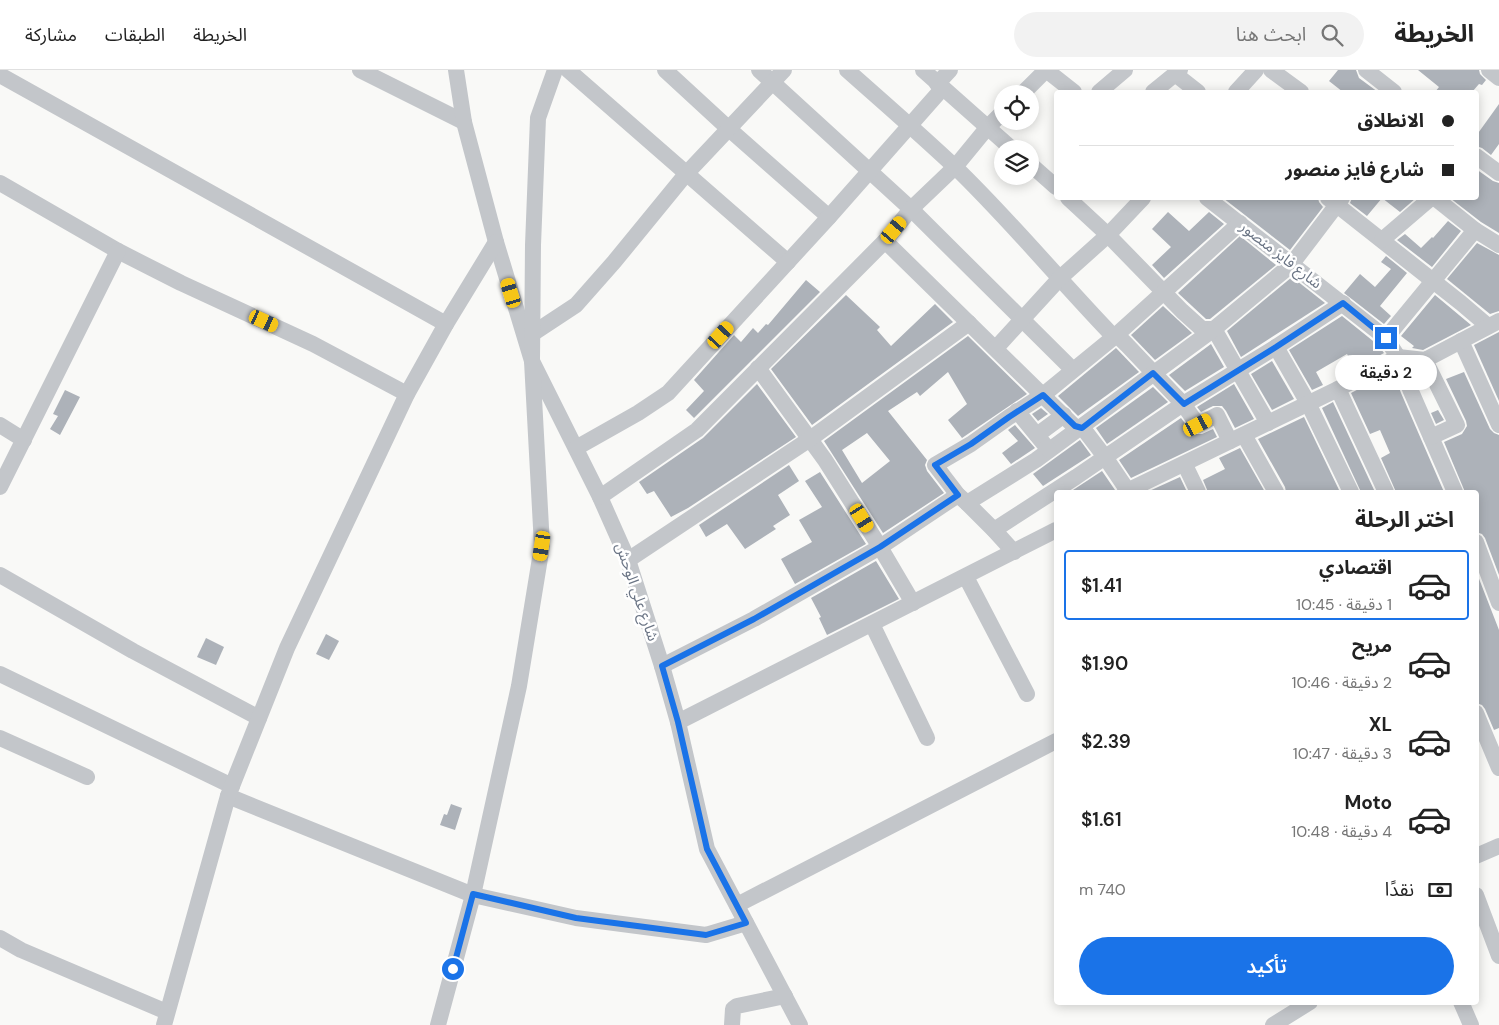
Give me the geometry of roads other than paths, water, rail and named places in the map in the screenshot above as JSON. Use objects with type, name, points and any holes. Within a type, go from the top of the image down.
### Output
[{"type":"street","points":[[360,70],[464,122]]},
{"type":"street","points":[[456,70],[464,122],[496,242],[532,361]]},
{"type":"street","points":[[438,1025],[473,894],[519,686],[542,546],[532,361],[532,245],[538,118],[555,70]]},
{"type":"street","points":[[568,70],[788,262]]},
{"type":"street","points":[[665,70],[728,129],[830,217]]},
{"type":"street","points":[[759,70],[911,209],[1024,319],[1073,370]]},
{"type":"street","points":[[532,334],[576,305],[686,174],[784,70]]},
{"type":"street","points":[[847,70],[955,167],[1083,305],[1114,337],[1118,337],[1184,404],[1198,425],[1217,415],[1237,438],[1275,490]]},
{"type":"street","points":[[923,70],[1001,140]]},
{"type":"street","points":[[576,448],[638,413],[668,393],[910,127],[950,70]]},
{"type":"street","points":[[1031,85],[1046,70],[1071,90]]},
{"type":"street","points":[[1101,90],[1125,70]]},
{"type":"street","points":[[1238,90],[1256,70]]},
{"type":"street","points":[[1271,70],[1298,90]]},
{"type":"street","points":[[1366,70],[1391,90]]},
{"type":"street","points":[[1489,70],[1499,78]]},
{"type":"street","points":[[1155,90],[1177,72],[1196,90]]},
{"type":"street","points":[[0,75],[446,324]]},
{"type":"street","points":[[600,497],[697,430],[885,241],[911,209],[955,167],[994,121]]},
{"type":"street","points":[[1479,158],[1499,173]]},
{"type":"street","points":[[1039,171],[1054,182]]},
{"type":"street","points":[[0,183],[118,251],[181,283],[313,344],[407,394]]},
{"type":"street","points":[[1070,200],[1202,329],[1214,329]]},
{"type":"street","points":[[996,348],[1060,278],[1108,235],[1141,200]]},
{"type":"street","name":"شارع فايز منصور","points":[[1210,200],[1386,338],[1398,357],[1454,490]]},
{"type":"street","points":[[662,666],[754,619],[1049,450],[1082,428],[1214,329],[1291,265],[1336,200],[1432,281],[1493,324],[1425,360],[1398,357],[1338,390],[1131,490]]},
{"type":"street","points":[[1382,240],[1431,200]]},
{"type":"street","points":[[1436,200],[1475,230],[1499,245]]},
{"type":"street","points":[[1014,552],[963,499],[935,465],[971,444],[1043,395],[1114,337],[1240,223]]},
{"type":"street","points":[[1386,338],[1475,230]]},
{"type":"street","points":[[885,241],[1075,426],[1082,428],[1105,457],[1126,490]]},
{"type":"street","points":[[0,938],[166,1018],[230,791],[287,648],[407,394],[446,324],[496,242]]},
{"type":"street","points":[[0,488],[118,251]]},
{"type":"street","points":[[1055,490],[1184,404],[1343,303]]},
{"type":"street","points":[[628,560],[810,439],[970,323]]},
{"type":"street","points":[[1214,329],[1268,423]]},
{"type":"street","points":[[1462,340],[1499,425]]},
{"type":"street","points":[[1276,347],[1308,404],[1350,490]]},
{"type":"street","points":[[1425,360],[1457,426],[1431,437]]},
{"type":"street","name":"شارع علي الوحش","points":[[532,361],[600,497],[628,560],[678,722],[707,849],[800,1025]]},
{"type":"street","points":[[758,368],[810,439],[880,547],[913,604]]},
{"type":"street","points":[[1338,390],[1385,490]]},
{"type":"street","points":[[1017,411],[1049,450]]},
{"type":"street","points":[[1037,435],[1064,415]]},
{"type":"street","points":[[0,425],[24,440]]},
{"type":"street","points":[[1185,465],[1197,490]]},
{"type":"street","points":[[994,530],[1054,491]]},
{"type":"street","points":[[678,722],[1054,531]]},
{"type":"street","points":[[1479,547],[1487,561],[1499,603]]},
{"type":"street","points":[[0,575],[133,651],[259,718]]},
{"type":"street","points":[[966,577],[1027,694]]},
{"type":"street","points":[[872,624],[927,738]]},
{"type":"street","points":[[0,674],[230,791],[473,894],[576,918],[706,935],[746,923]]},
{"type":"street","points":[[1479,720],[1499,768]]},
{"type":"street","points":[[0,738],[87,777]]},
{"type":"street","points":[[737,905],[1054,742]]},
{"type":"street","points":[[1479,855],[1499,846]]},
{"type":"street","points":[[1479,903],[1499,956]]},
{"type":"street","points":[[732,1025],[733,1009],[737,1006],[785,996]]},
{"type":"street","points":[[1273,1025],[1305,1005]]},
{"type":"street","points":[[1462,1005],[1471,1025]]}]
